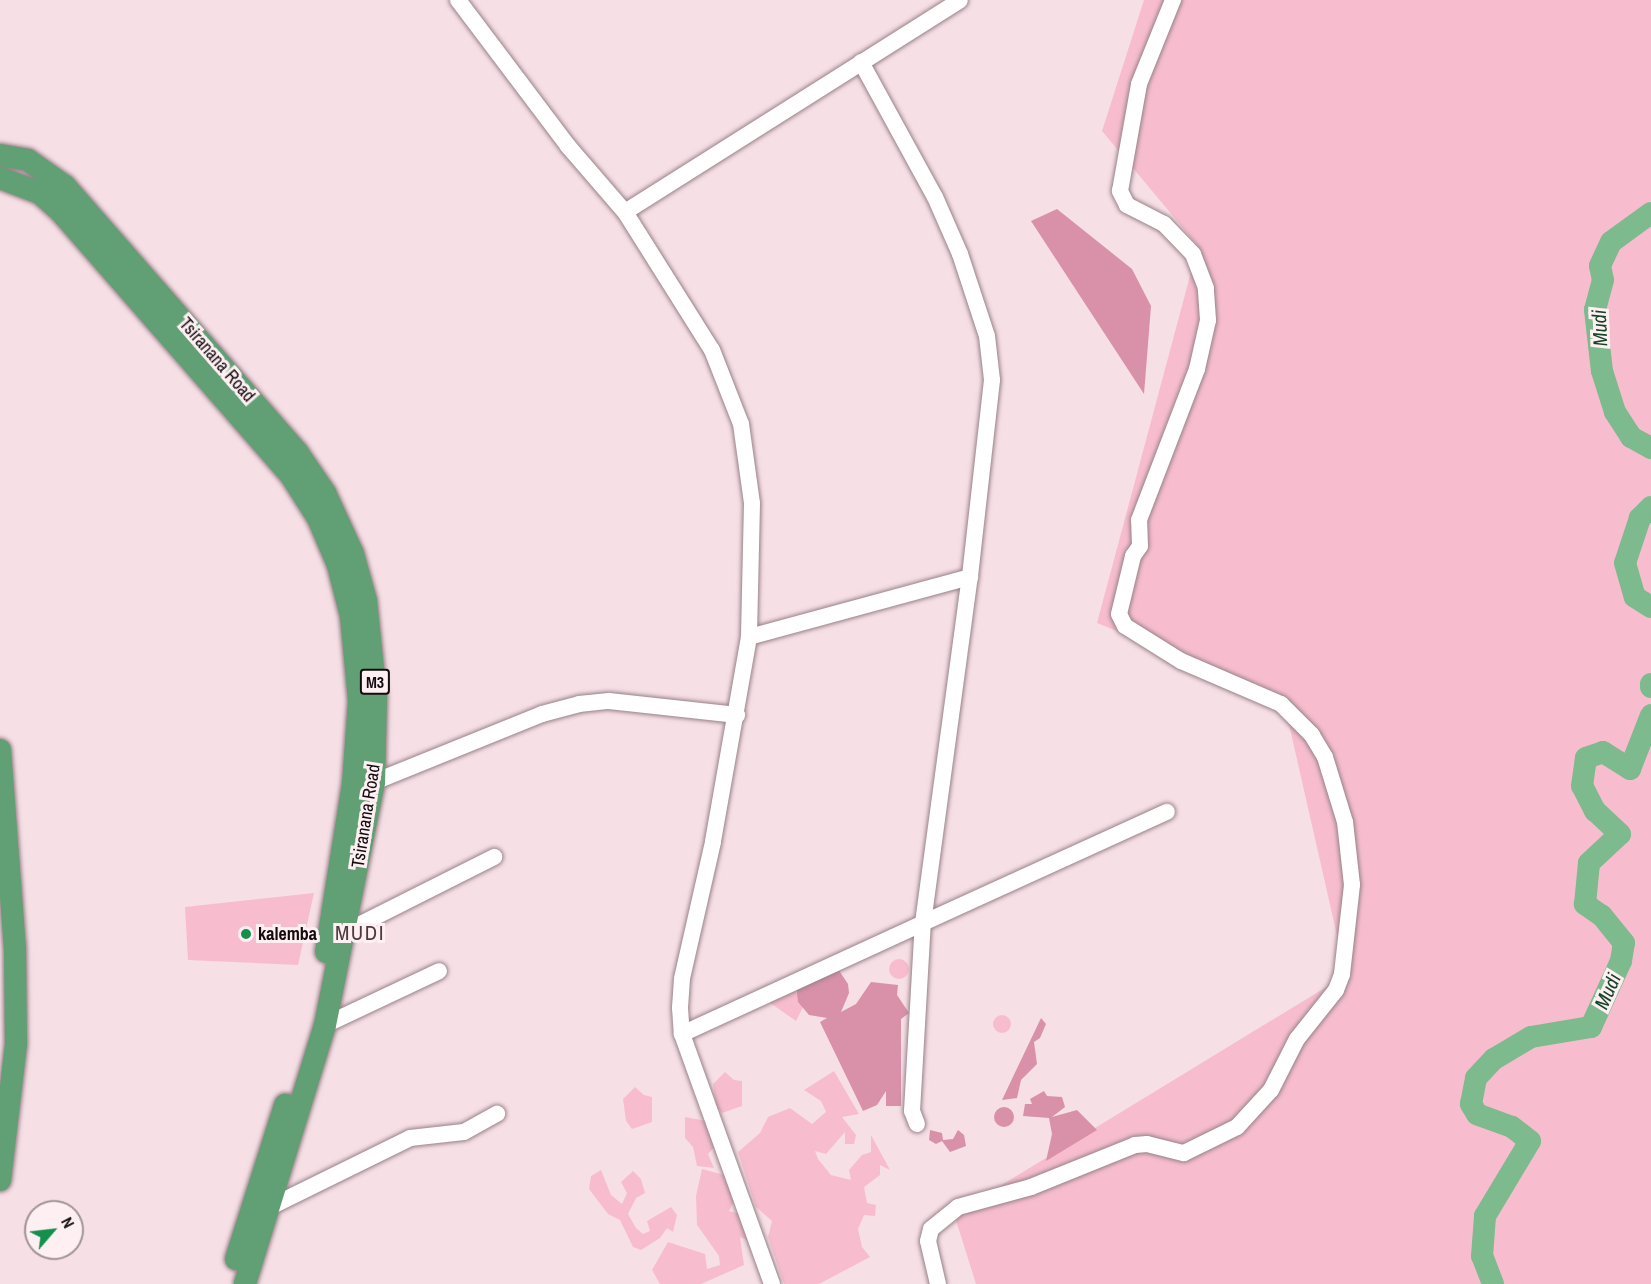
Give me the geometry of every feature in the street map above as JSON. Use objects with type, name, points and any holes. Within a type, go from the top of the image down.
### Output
[{"type":"highway","points":[[0,136],[28,160]]},
{"type":"highway","name":"Tsiranana Road","points":[[0,155],[28,160],[65,186],[297,452],[325,493],[353,554],[366,601],[376,697],[363,783],[346,931],[325,1025],[245,1284]]},
{"type":"highway","name":"Tsiranana Road","points":[[0,178],[40,193],[62,213],[292,477],[318,518],[338,566],[354,637],[363,783],[309,1029],[230,1284]]},
{"type":"highway","points":[[0,750],[15,949],[16,1044],[0,1180]]},
{"type":"street","points":[[459,0],[568,146],[625,212],[712,350],[741,424],[752,503],[749,637],[737,715],[682,979],[682,1034],[772,1284]]},
{"type":"street","points":[[625,212],[960,0]]},
{"type":"street","points":[[938,1284],[928,1241],[931,1229],[958,1207],[1031,1187],[1135,1145],[1147,1144],[1184,1153],[1237,1127],[1271,1090],[1297,1039],[1336,990],[1342,974],[1352,885],[1345,822],[1325,757],[1312,735],[1281,704],[1180,661],[1125,626],[1119,614],[1132,556],[1140,546],[1139,520],[1197,369],[1208,320],[1206,288],[1193,254],[1164,224],[1127,205],[1120,191],[1139,84],[1173,0]]},
{"type":"street","points":[[861,62],[935,197],[960,254],[987,336],[992,380],[970,577],[923,923],[912,1111],[917,1124]]},
{"type":"street","points":[[749,637],[970,577]]},
{"type":"street","points":[[363,783],[542,714],[579,704],[609,701],[737,715]]},
{"type":"street","points":[[682,1034],[1167,812]]},
{"type":"street","points":[[346,931],[494,857]]},
{"type":"street","points":[[325,1025],[439,971]]},
{"type":"street","points":[[268,1208],[410,1138],[464,1132],[497,1114]]},
{"type":"shaded area","points":[[1144,0],[1651,0],[1651,1284],[976,1284],[954,1214],[1346,975],[1283,698],[1097,623],[1198,246],[1102,131]]},
{"type":"shaded area","points":[[1057,209],[1132,269],[1151,306],[1144,394],[1031,221]]},
{"type":"shaded area","name":"kalemba","points":[[314,893],[298,965],[188,960],[185,907]]},
{"type":"shaded area","points":[[899,959],[906,962],[909,969],[906,976],[899,979],[892,976],[889,969],[892,962]]},
{"type":"shaded area","points":[[838,969],[848,984],[849,993],[841,1012],[856,1004],[871,982],[898,985],[897,995],[909,1013],[901,1019],[901,1106],[886,1106],[886,1091],[877,1105],[863,1111],[820,1022],[827,1018],[809,1015],[798,1002],[796,985]]},
{"type":"shaded area","points":[[790,986],[805,1003],[796,1021],[766,1000]]},
{"type":"shaded area","points":[[998,1015],[1006,1015],[1011,1020],[1009,1031],[998,1033],[993,1028],[993,1020]]},
{"type":"shaded area","points":[[1041,1018],[1046,1024],[1040,1038],[1034,1042],[1037,1064],[1021,1080],[1017,1098],[1002,1100]]},
{"type":"shaded area","points":[[834,1071],[859,1114],[842,1117],[856,1135],[854,1144],[845,1144],[845,1132],[826,1154],[815,1151],[818,1159],[831,1175],[851,1180],[849,1170],[862,1155],[871,1152],[871,1135],[890,1170],[880,1165],[880,1175],[864,1187],[867,1203],[876,1205],[875,1216],[864,1215],[858,1229],[862,1247],[870,1257],[819,1284],[784,1284],[768,1237],[772,1221],[756,1207],[738,1152],[760,1133],[768,1117],[790,1108],[812,1124],[826,1112],[821,1101],[804,1090]]},
{"type":"shaded area","points":[[725,1072],[734,1080],[742,1081],[742,1106],[722,1113],[716,1106],[713,1084]]},
{"type":"shaded area","points":[[635,1087],[644,1095],[652,1097],[652,1122],[632,1129],[626,1121],[623,1099]]},
{"type":"shaded area","points":[[1044,1091],[1047,1096],[1062,1097],[1065,1107],[1052,1117],[1077,1110],[1097,1130],[1046,1161],[1052,1134],[1049,1118],[1023,1116],[1025,1104],[1032,1104],[1030,1099]]},
{"type":"shaded area","points":[[1004,1107],[1011,1110],[1014,1117],[1011,1124],[1004,1127],[997,1124],[994,1117],[997,1110]]},
{"type":"shaded area","points":[[685,1117],[706,1121],[718,1143],[708,1154],[714,1168],[697,1166],[693,1147],[685,1138]]},
{"type":"shaded area","points":[[930,1130],[942,1133],[943,1140],[953,1139],[958,1130],[964,1135],[966,1146],[950,1152],[942,1141],[936,1144],[929,1140]]},
{"type":"shaded area","points":[[702,1169],[728,1176],[737,1196],[729,1211],[753,1218],[756,1244],[740,1237],[744,1265],[701,1284],[660,1284],[652,1270],[668,1242],[705,1254],[707,1269],[720,1265],[719,1256],[697,1225],[696,1196]]},
{"type":"shaded area","points":[[601,1170],[611,1195],[622,1204],[627,1193],[621,1182],[633,1171],[641,1179],[645,1193],[636,1198],[628,1214],[636,1228],[643,1234],[650,1231],[647,1221],[671,1207],[677,1215],[673,1232],[667,1228],[660,1238],[641,1250],[633,1247],[620,1220],[608,1214],[589,1189],[591,1176]]},
{"type":"waterway","name":"Mudi","points":[[1651,213],[1611,242],[1600,266],[1603,280],[1595,310],[1602,371],[1615,412],[1631,437],[1651,448]]},
{"type":"waterway","name":"Mudi","points":[[1651,507],[1640,518],[1625,563],[1635,597],[1651,607]]},
{"type":"waterway","name":"Mudi","points":[[1493,1284],[1482,1256],[1485,1216],[1530,1141],[1512,1127],[1477,1114],[1471,1104],[1476,1078],[1494,1059],[1531,1037],[1591,1027],[1621,961],[1624,943],[1602,916],[1585,904],[1589,863],[1620,834],[1595,811],[1582,786],[1586,758],[1603,752],[1630,769],[1651,715]]},
{"type":"place","name":"kalemba","points":[[246,934]]},
{"type":"district","name":"MUDI","points":[[360,933]]}]
